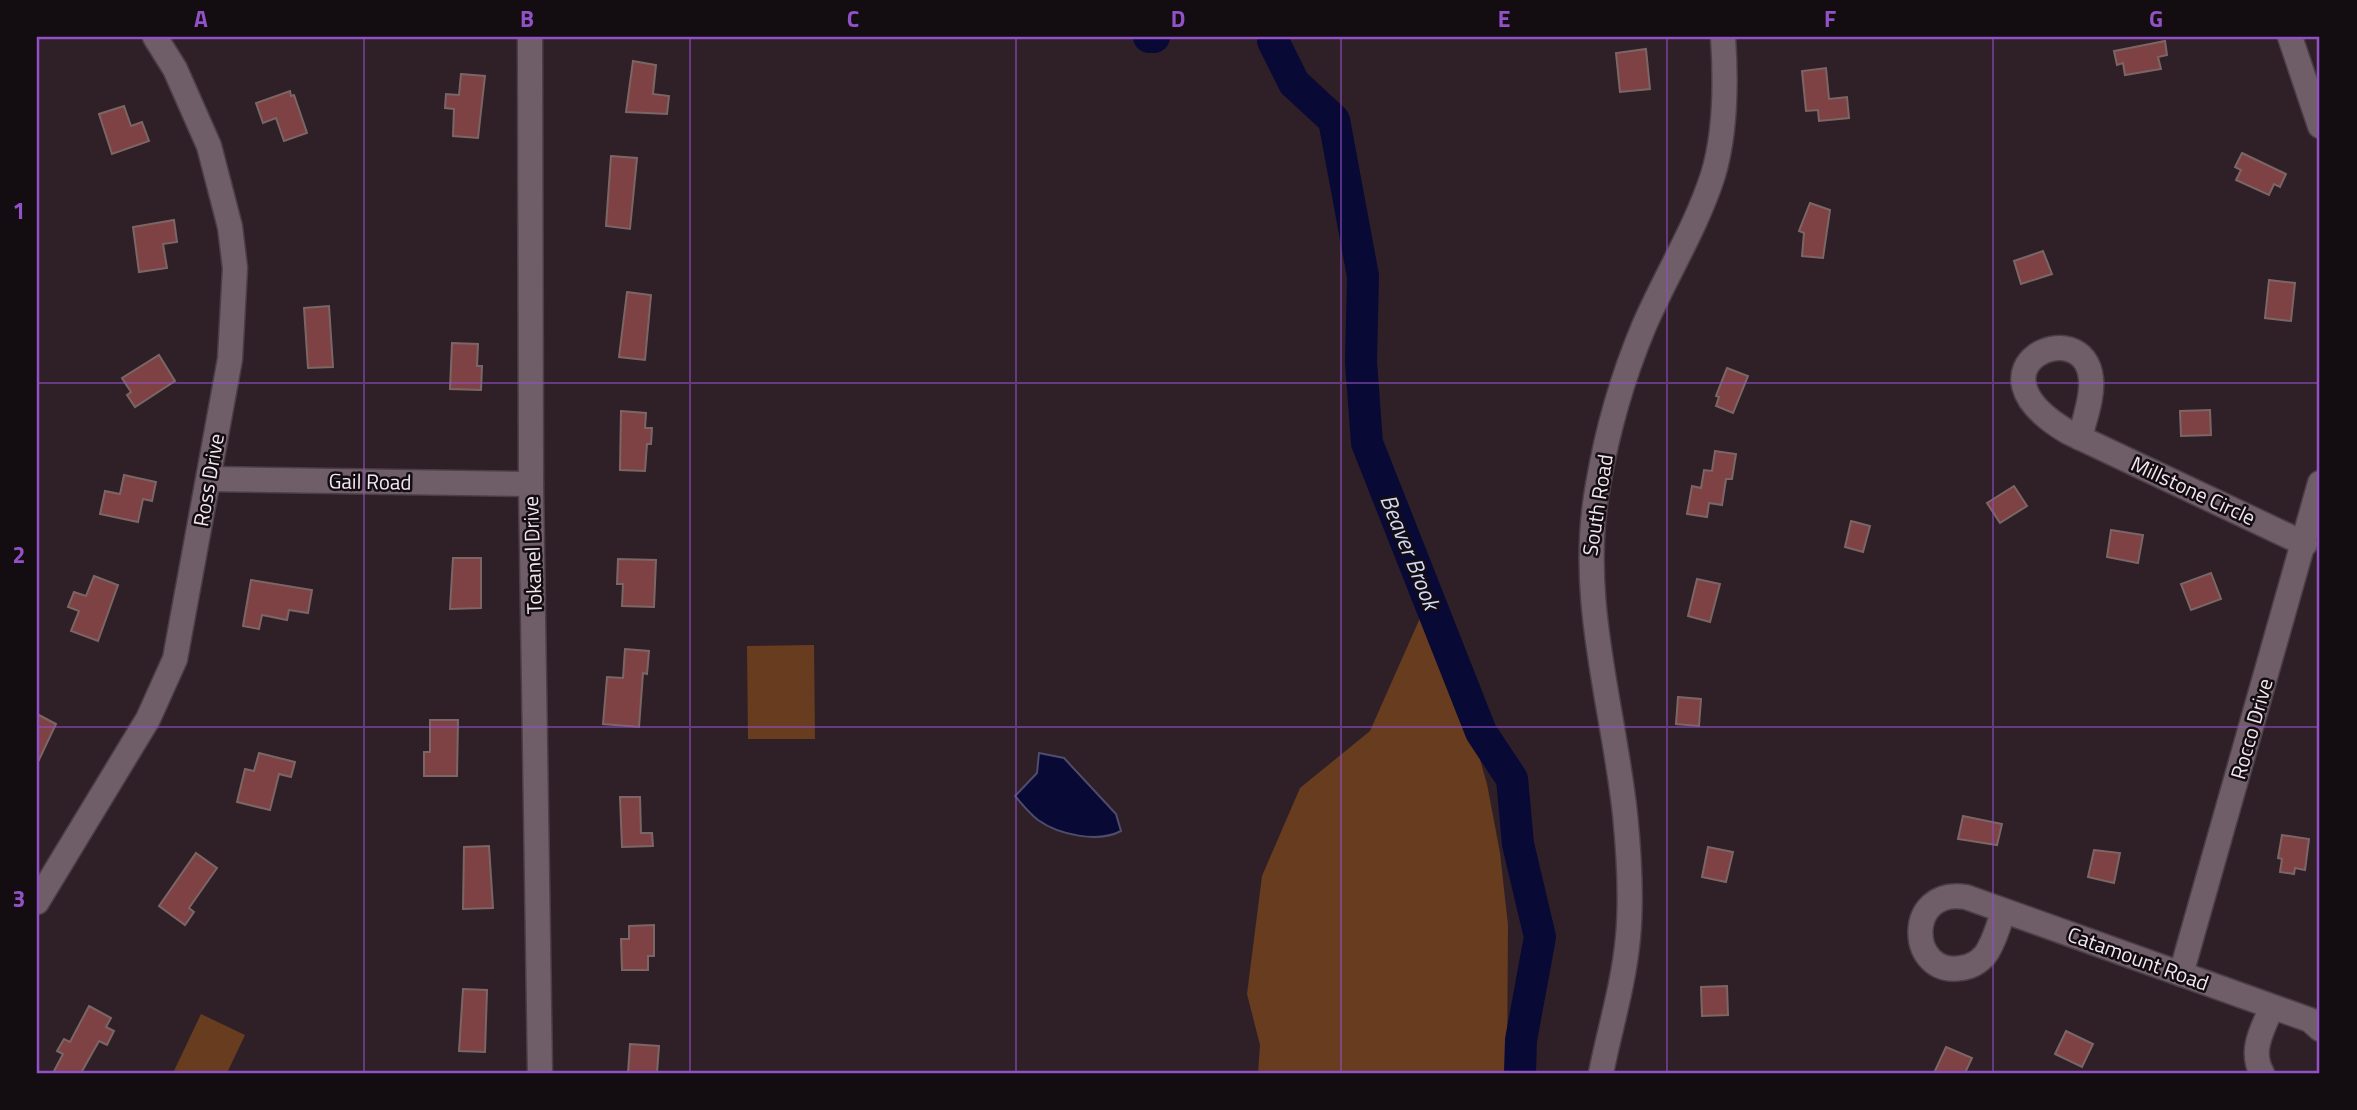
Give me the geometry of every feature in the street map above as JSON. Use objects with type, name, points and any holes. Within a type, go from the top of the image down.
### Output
[{"type":"street","name":"Ross Drive","points":[[37,902],[148,719],[167,680],[180,636],[230,359],[234,312],[234,254],[230,228],[209,146],[175,69],[155,37]]},
{"type":"street","name":"Tokanel Drive","points":[[530,37],[531,484],[540,1073]]},
{"type":"street","name":"South Road","points":[[1601,1073],[1622,977],[1630,895],[1625,812],[1592,607],[1589,566],[1591,524],[1598,483],[1630,363],[1713,173],[1723,105],[1723,37]]},
{"type":"street","points":[[2290,37],[2320,126]]},
{"type":"street","name":"Millstone Circle","points":[[2080,438],[2305,544]]},
{"type":"street","name":"Gail Road","points":[[209,479],[531,484]]},
{"type":"street","name":"Rocco Drive","points":[[2181,974],[2305,544],[2320,483]]},
{"type":"street","name":"Catamount Road","points":[[2004,911],[2310,1020],[2320,1029]]},
{"type":"street","points":[[2262,1073],[2257,1062],[2256,1047],[2272,1007]]},
{"type":"shaded area","points":[[1420,618],[1465,707],[1487,784],[1500,853],[1508,925],[1507,1073],[1258,1073],[1260,1045],[1247,994],[1262,876],[1300,788],[1370,731]]},
{"type":"shaded area","points":[[814,645],[815,739],[748,739],[747,646]]},
{"type":"shaded area","points":[[1039,753],[1064,758],[1116,814],[1121,831],[1112,835],[1079,836],[1057,830],[1038,820],[1015,796],[1037,773]]},
{"type":"shaded area","points":[[201,1014],[245,1035],[227,1073],[173,1073]]},
{"type":"building","points":[[2165,41],[2167,55],[2158,57],[2161,69],[2125,75],[2123,63],[2117,65],[2114,51]]},
{"type":"building","points":[[1646,49],[1650,89],[1620,92],[1616,53]]},
{"type":"building","points":[[633,61],[656,65],[653,94],[669,96],[667,114],[626,112]]},
{"type":"building","points":[[1826,68],[1829,99],[1847,97],[1849,118],[1819,121],[1818,110],[1806,111],[1802,71]]},
{"type":"building","points":[[461,74],[485,76],[478,138],[453,136],[454,109],[445,108],[446,94],[459,95]]},
{"type":"building","points":[[290,91],[291,96],[294,95],[307,133],[284,141],[276,118],[263,123],[256,103]]},
{"type":"building","points":[[124,106],[131,126],[142,122],[149,141],[112,154],[99,114]]},
{"type":"building","points":[[2242,153],[2286,174],[2280,187],[2274,184],[2269,195],[2236,180],[2241,170],[2235,167]]},
{"type":"building","points":[[611,156],[637,158],[630,229],[606,226]]},
{"type":"building","points":[[1810,203],[1830,210],[1823,258],[1802,256],[1804,233],[1799,231]]},
{"type":"building","points":[[174,220],[177,242],[163,244],[167,268],[139,272],[133,227]]},
{"type":"building","points":[[2043,251],[2052,274],[2021,284],[2014,261]]},
{"type":"building","points":[[2269,280],[2295,283],[2291,321],[2265,318]]},
{"type":"building","points":[[627,292],[651,295],[645,360],[619,357]]},
{"type":"building","points":[[329,306],[333,367],[308,368],[304,308]]},
{"type":"building","points":[[452,343],[478,344],[477,366],[482,366],[481,390],[450,389]]},
{"type":"building","points":[[159,355],[175,381],[135,407],[127,395],[131,392],[122,378]]},
{"type":"building","points":[[1727,368],[1748,376],[1733,413],[1716,406],[1719,397],[1716,396]]},
{"type":"building","points":[[2210,410],[2211,435],[2181,436],[2180,411]]},
{"type":"building","points":[[621,411],[646,413],[645,428],[652,428],[651,444],[647,444],[645,471],[620,470]]},
{"type":"building","points":[[1715,451],[1736,454],[1732,479],[1726,479],[1722,505],[1709,503],[1707,517],[1687,514],[1692,486],[1701,488],[1704,470],[1712,471]]},
{"type":"building","points":[[124,475],[156,482],[152,501],[143,499],[138,522],[100,514],[105,491],[120,494]]},
{"type":"building","points":[[2014,486],[2027,506],[2000,523],[1987,503]]},
{"type":"building","points":[[1851,521],[1870,526],[1863,552],[1845,547]]},
{"type":"building","points":[[2111,530],[2143,535],[2138,563],[2107,557]]},
{"type":"building","points":[[453,558],[481,558],[481,608],[450,609]]},
{"type":"building","points":[[618,559],[656,560],[654,607],[622,606],[623,584],[617,584]]},
{"type":"building","points":[[2211,573],[2221,599],[2191,610],[2181,584]]},
{"type":"building","points":[[94,576],[118,585],[98,641],[71,631],[79,611],[68,607],[74,592],[86,596]]},
{"type":"building","points":[[1697,579],[1720,584],[1710,622],[1688,616]]},
{"type":"building","points":[[251,580],[312,590],[308,613],[289,610],[287,620],[262,615],[259,629],[243,626]]},
{"type":"building","points":[[625,649],[649,651],[647,674],[643,673],[639,727],[603,724],[607,677],[623,678]]},
{"type":"building","points":[[1678,697],[1701,699],[1699,726],[1676,724]]},
{"type":"building","points":[[37,714],[56,724],[37,764]]},
{"type":"building","points":[[430,720],[458,720],[457,776],[424,776],[424,752],[430,752]]},
{"type":"building","points":[[259,753],[295,762],[291,777],[279,774],[270,810],[237,802],[245,769],[254,771]]},
{"type":"building","points":[[620,797],[640,797],[641,833],[652,833],[653,846],[622,847]]},
{"type":"building","points":[[1963,816],[2002,824],[1997,845],[1958,839]]},
{"type":"building","points":[[2282,835],[2309,839],[2305,870],[2295,868],[2294,874],[2280,872],[2282,859],[2278,858]]},
{"type":"building","points":[[489,846],[493,908],[463,909],[464,847]]},
{"type":"building","points":[[1708,847],[1733,852],[1726,882],[1702,877]]},
{"type":"building","points":[[2094,850],[2120,853],[2114,883],[2088,877]]},
{"type":"building","points":[[196,853],[217,868],[189,908],[194,912],[185,925],[159,906]]},
{"type":"building","points":[[654,925],[654,956],[648,956],[648,970],[622,970],[621,939],[629,939],[629,926]]},
{"type":"building","points":[[1727,986],[1728,1015],[1702,1016],[1701,987]]},
{"type":"building","points":[[463,989],[487,990],[485,1052],[459,1051]]},
{"type":"building","points":[[89,1006],[111,1018],[106,1027],[114,1031],[107,1045],[99,1041],[81,1073],[53,1073],[63,1054],[57,1051],[64,1039],[70,1042]]},
{"type":"building","points":[[2066,1031],[2093,1044],[2082,1067],[2055,1054]]},
{"type":"building","points":[[630,1044],[659,1046],[657,1073],[628,1073]]},
{"type":"building","points":[[1946,1047],[1972,1058],[1965,1073],[1934,1073]]},
{"type":"waterway","name":"Beaver Brook","points":[[1149,37],[1154,37]]},
{"type":"waterway","name":"Beaver Brook","points":[[1274,37],[1273,41],[1294,83],[1334,120],[1363,276],[1361,362],[1367,443],[1481,732],[1512,779],[1518,844],[1540,937],[1521,1040],[1520,1073]]}]
